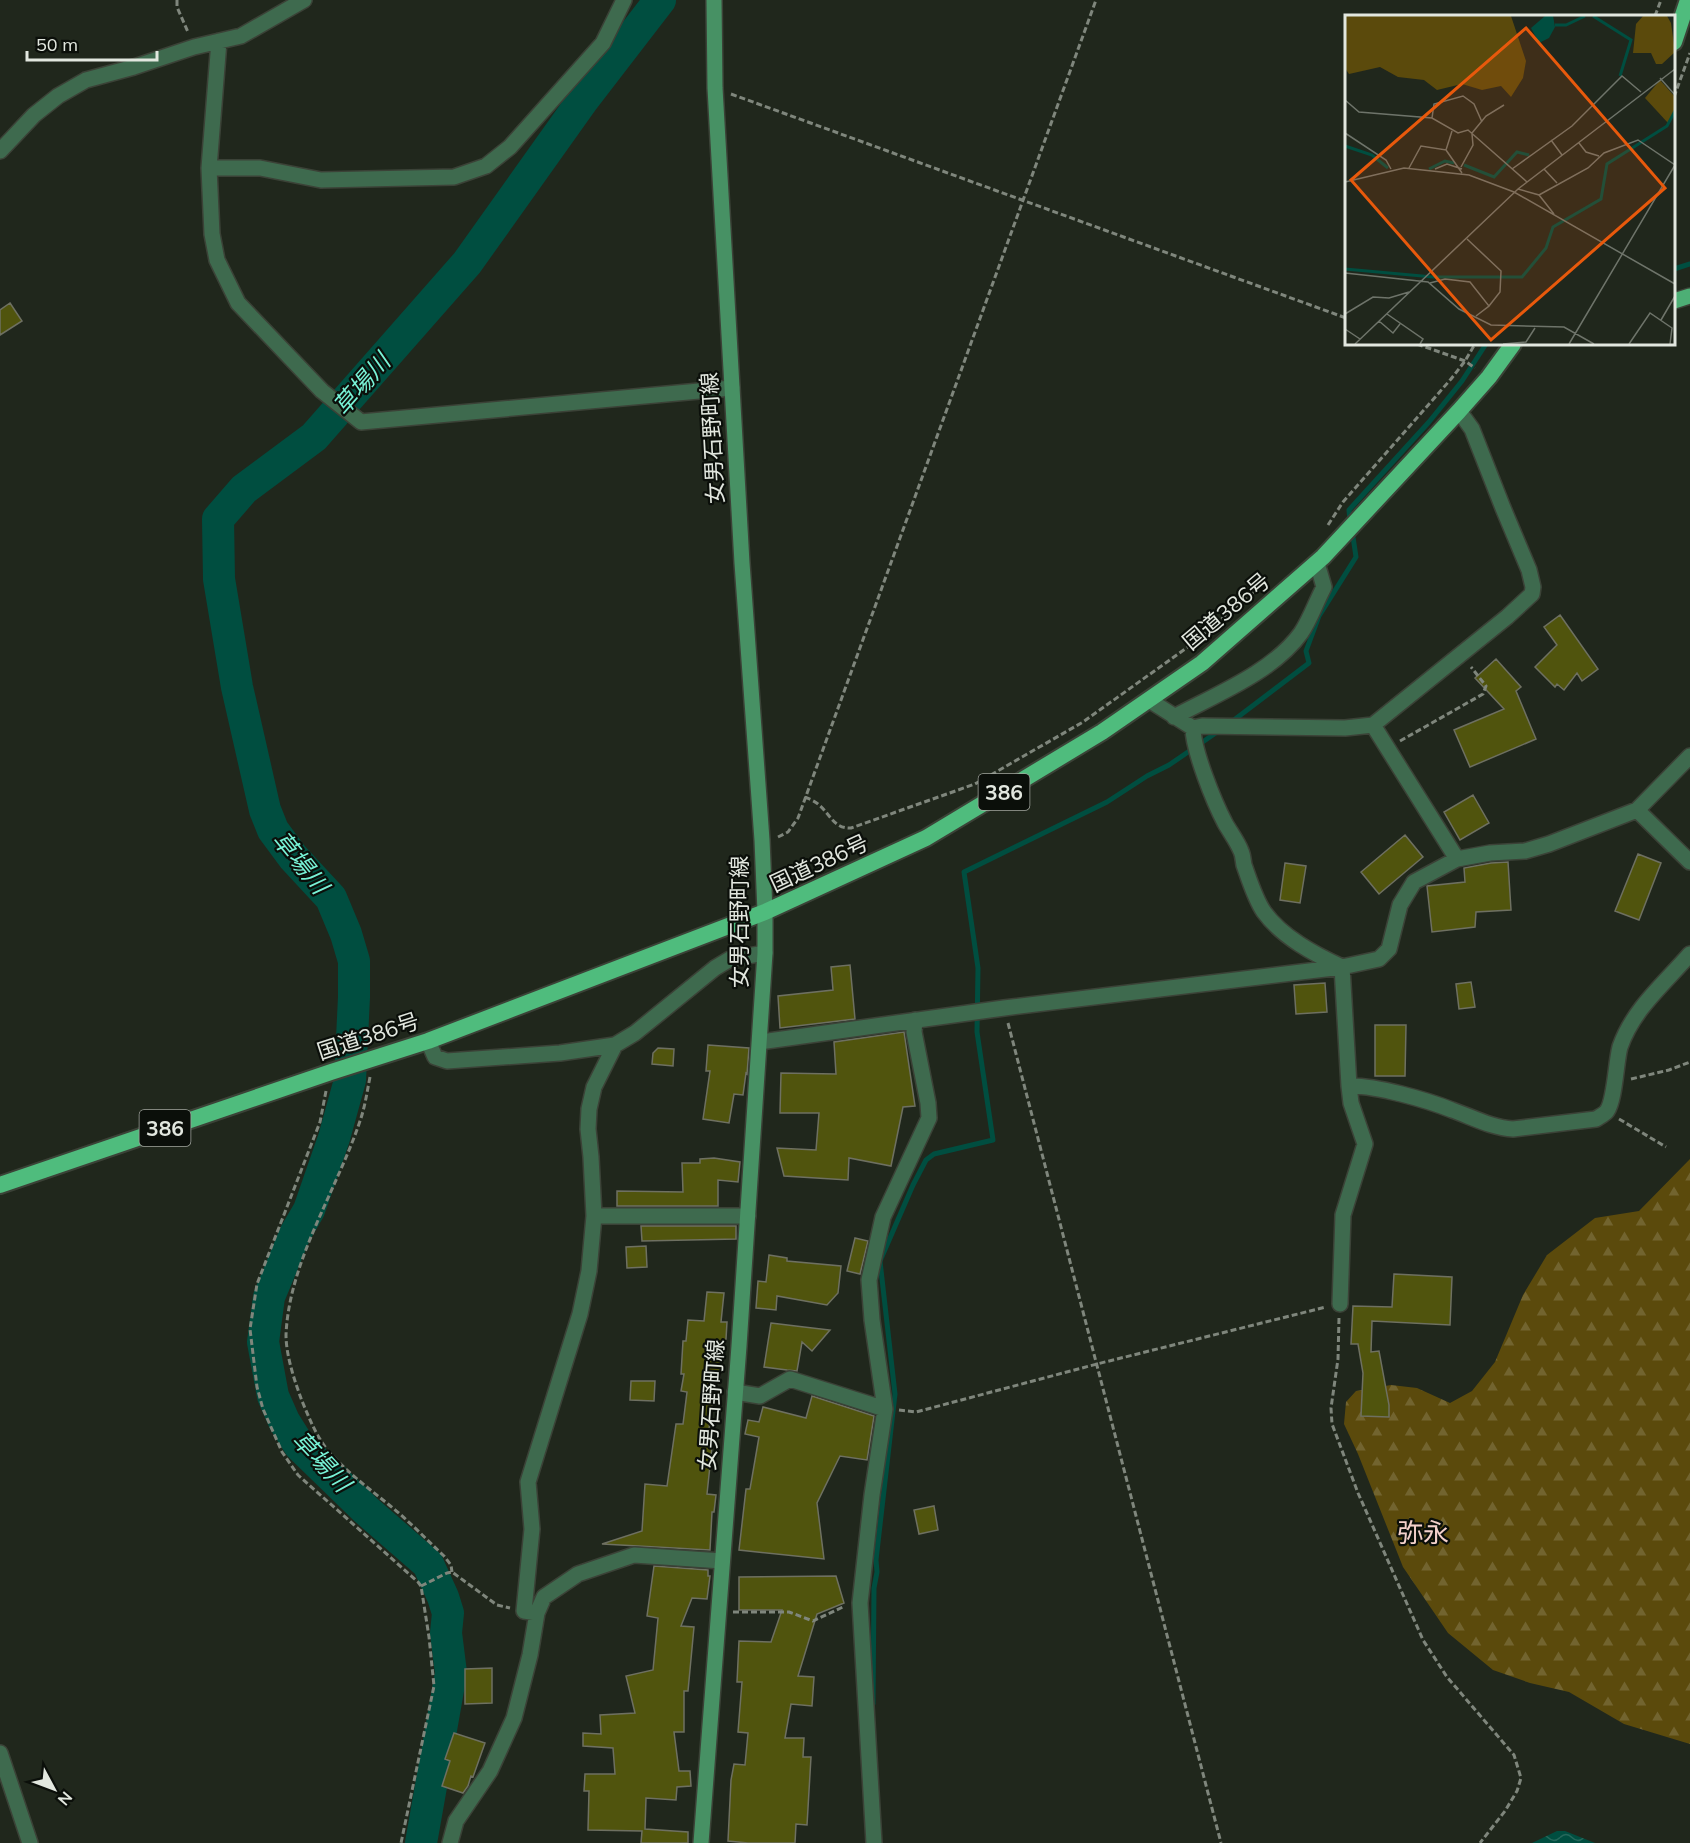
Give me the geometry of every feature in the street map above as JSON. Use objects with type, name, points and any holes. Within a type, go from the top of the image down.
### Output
[{"type":"highway","points":[[1675,39],[1688,0]]},
{"type":"highway","name":"国道386号","points":[[0,1185],[428,1041],[765,912],[926,838],[1102,732],[1202,663],[1317,563],[1459,411],[1513,345]]},
{"type":"main road","name":"女男石野町線","points":[[701,1843],[748,1215],[765,952],[762,840],[744,586],[715,88],[714,0]]},
{"type":"main road","points":[[1675,301],[1690,296]]},
{"type":"street","points":[[0,151],[34,115],[58,96],[86,80],[194,47],[242,36],[304,0]]},
{"type":"street","points":[[209,168],[260,168],[321,180],[454,177],[486,166],[510,147],[603,43],[624,0]]},
{"type":"street","points":[[219,41],[209,168],[212,234],[217,260],[238,303],[322,391],[361,422],[732,388]]},
{"type":"street","points":[[1149,700],[1192,728],[1203,726],[1345,728],[1373,725],[1507,617],[1532,594],[1533,587],[1529,570],[1472,429],[1459,411]]},
{"type":"street","points":[[1174,717],[1263,668],[1282,655],[1302,632],[1324,587],[1317,563]]},
{"type":"street","points":[[1373,725],[1457,859]]},
{"type":"street","points":[[1192,728],[1193,738],[1213,796],[1242,853],[1263,911],[1279,929],[1293,939],[1324,959],[1342,967]]},
{"type":"street","points":[[760,1042],[1004,1008],[1342,967],[1379,959],[1389,949],[1400,905],[1414,882],[1457,859],[1490,853],[1525,851],[1637,810],[1690,756]]},
{"type":"street","points":[[1637,810],[1690,862]]},
{"type":"street","points":[[428,1041],[435,1057],[447,1061],[560,1053],[615,1045],[730,959],[765,952]]},
{"type":"street","points":[[1349,1086],[1363,1086],[1438,1104],[1501,1128],[1514,1129],[1596,1119],[1607,1111],[1620,1047],[1630,1024],[1640,1009],[1690,954]]},
{"type":"street","points":[[1340,1304],[1343,1215],[1365,1144],[1351,1103],[1342,967]]},
{"type":"street","points":[[874,1843],[860,1599],[885,1409],[872,1320],[869,1280],[883,1217],[929,1118],[914,1032],[915,1020]]},
{"type":"street","points":[[450,1843],[456,1821],[490,1771],[514,1718],[530,1655],[532,1529],[528,1482],[580,1314],[589,1271],[594,1216],[588,1129],[589,1109],[594,1087],[615,1045]]},
{"type":"street","points":[[594,1216],[748,1215]]},
{"type":"street","points":[[735,1392],[760,1396],[790,1379],[885,1409]]},
{"type":"street","points":[[530,1612],[544,1597],[578,1574],[634,1555],[723,1561]]},
{"type":"street","points":[[0,1753],[30,1843]]},
{"type":"path","points":[[177,0],[177,7],[194,47]]},
{"type":"path","points":[[762,840],[774,840],[788,832],[798,818],[1096,0]]},
{"type":"path","points":[[1655,15],[1661,0]]},
{"type":"path","points":[[1675,94],[1690,53]]},
{"type":"path","points":[[715,88],[1345,317]]},
{"type":"path","points":[[1420,345],[1465,361],[1489,377]]},
{"type":"path","points":[[1323,533],[1343,502],[1451,379],[1474,345]]},
{"type":"path","points":[[805,797],[819,804],[836,824],[845,829],[975,784],[1083,722],[1192,644],[1271,578]]},
{"type":"path","points":[[1387,748],[1483,694],[1486,686],[1461,654]]},
{"type":"path","points":[[1004,1008],[1221,1843]]},
{"type":"path","points":[[375,1058],[360,1121],[314,1229],[297,1279],[286,1337],[300,1394],[314,1430],[329,1452],[444,1556],[451,1565],[452,1572]]},
{"type":"path","points":[[1613,1086],[1690,1062]]},
{"type":"path","points":[[331,1072],[320,1122],[257,1284],[250,1329],[257,1387],[263,1409],[282,1452],[298,1475],[421,1586],[434,1686],[401,1843]]},
{"type":"path","points":[[1607,1111],[1666,1147]]},
{"type":"path","points":[[885,1409],[916,1412],[1097,1364],[1340,1304],[1338,1359],[1330,1408],[1332,1424],[1358,1492],[1423,1640],[1447,1677],[1514,1755],[1521,1778],[1505,1811],[1480,1843]]},
{"type":"path","points":[[421,1586],[447,1572],[452,1572],[497,1605],[530,1612]]},
{"type":"path","points":[[718,1612],[789,1612],[813,1621],[860,1599]]},
{"type":"green space","points":[[1690,1159],[1690,1744],[1624,1724],[1569,1692],[1530,1683],[1493,1670],[1448,1633],[1403,1567],[1344,1424],[1346,1402],[1356,1391],[1391,1385],[1417,1388],[1450,1403],[1472,1391],[1495,1362],[1523,1295],[1547,1255],[1595,1218],[1639,1211]]},
{"type":"water","points":[[1557,1831],[1565,1831],[1595,1843],[1532,1843]]},
{"type":"building","points":[[10,303],[22,321],[0,335],[0,310]]},
{"type":"building","points":[[1560,615],[1598,669],[1582,681],[1577,673],[1564,690],[1557,684],[1555,687],[1535,667],[1557,645],[1544,627]]},
{"type":"building","points":[[1496,659],[1521,687],[1516,691],[1536,739],[1470,767],[1454,730],[1504,709],[1475,678]]},
{"type":"building","points":[[1473,795],[1489,823],[1460,840],[1444,812]]},
{"type":"building","points":[[1405,835],[1423,857],[1379,894],[1361,872]]},
{"type":"building","points":[[1638,854],[1661,863],[1639,920],[1615,911]]},
{"type":"building","points":[[1508,862],[1511,910],[1476,912],[1475,927],[1432,932],[1427,886],[1465,882],[1464,868]]},
{"type":"building","points":[[1285,863],[1306,866],[1300,903],[1280,900]]},
{"type":"building","points":[[850,965],[855,1019],[780,1028],[778,996],[833,990],[831,967]]},
{"type":"building","points":[[1471,982],[1475,1007],[1459,1009],[1456,984]]},
{"type":"building","points":[[1325,983],[1327,1012],[1296,1014],[1294,985]]},
{"type":"building","points":[[1375,1025],[1406,1025],[1405,1076],[1375,1076]]},
{"type":"building","points":[[904,1032],[915,1106],[903,1107],[891,1166],[849,1158],[848,1180],[784,1176],[777,1148],[816,1150],[819,1113],[780,1113],[781,1073],[836,1074],[834,1042]]},
{"type":"building","points":[[708,1045],[749,1048],[743,1095],[734,1094],[729,1123],[703,1119],[710,1071],[706,1071]]},
{"type":"building","points":[[658,1048],[674,1049],[673,1066],[652,1064],[653,1053]]},
{"type":"building","points":[[714,1158],[740,1162],[738,1182],[718,1180],[718,1206],[617,1206],[617,1191],[683,1192],[682,1163],[700,1163],[700,1159]]},
{"type":"building","points":[[641,1226],[736,1226],[736,1239],[642,1241]]},
{"type":"building","points":[[855,1238],[868,1241],[860,1274],[847,1271]]},
{"type":"building","points":[[646,1246],[647,1267],[627,1268],[626,1247]]},
{"type":"building","points":[[769,1255],[787,1258],[787,1261],[841,1266],[838,1293],[827,1305],[777,1296],[776,1310],[756,1308],[758,1281],[766,1282]]},
{"type":"building","points":[[1394,1274],[1452,1277],[1450,1325],[1372,1321],[1371,1352],[1379,1351],[1389,1417],[1361,1416],[1363,1373],[1358,1344],[1351,1344],[1353,1306],[1392,1307]]},
{"type":"building","points":[[707,1292],[724,1293],[721,1322],[727,1322],[726,1339],[722,1342],[720,1379],[716,1378],[708,1436],[713,1437],[707,1494],[716,1495],[714,1512],[712,1512],[710,1550],[602,1544],[642,1531],[645,1484],[667,1486],[676,1424],[683,1424],[687,1392],[681,1391],[684,1374],[681,1374],[683,1341],[686,1341],[688,1320],[704,1321]]},
{"type":"building","points":[[771,1323],[830,1330],[812,1351],[802,1342],[797,1371],[787,1370],[764,1367]]},
{"type":"building","points":[[631,1381],[655,1381],[654,1401],[630,1400]]},
{"type":"building","points":[[812,1396],[874,1416],[867,1460],[840,1456],[817,1503],[824,1559],[739,1550],[746,1489],[750,1489],[759,1437],[745,1434],[748,1420],[759,1422],[763,1407],[806,1418]]},
{"type":"building","points":[[934,1506],[938,1530],[919,1534],[914,1510]]},
{"type":"building","points":[[654,1566],[708,1570],[708,1576],[710,1576],[707,1599],[692,1598],[681,1626],[694,1627],[688,1691],[684,1691],[684,1732],[674,1732],[679,1771],[690,1771],[691,1786],[677,1787],[676,1800],[646,1798],[645,1829],[688,1832],[688,1843],[641,1843],[642,1831],[588,1830],[589,1791],[584,1791],[585,1774],[615,1774],[613,1748],[583,1746],[583,1733],[601,1734],[600,1715],[635,1713],[626,1676],[653,1670],[658,1618],[647,1616]]},
{"type":"building","points":[[836,1576],[844,1603],[817,1614],[798,1676],[814,1677],[812,1706],[791,1704],[785,1738],[804,1738],[803,1757],[811,1757],[807,1825],[796,1824],[795,1843],[728,1841],[731,1780],[734,1764],[745,1765],[748,1733],[738,1732],[742,1682],[737,1682],[739,1641],[771,1642],[782,1610],[739,1610],[739,1577]]},
{"type":"building","points":[[492,1668],[492,1703],[465,1704],[465,1669]]},
{"type":"building","points":[[454,1733],[485,1743],[473,1777],[471,1776],[463,1793],[442,1786],[450,1761],[445,1759]]},
{"type":"waterway","name":"草場川","points":[[421,1843],[451,1673],[446,1633],[448,1613],[443,1597],[428,1564],[366,1510],[299,1445],[284,1421],[273,1396],[263,1342],[269,1297],[295,1234],[309,1210],[334,1138],[350,1080],[354,961],[331,898],[293,857],[273,830],[265,810],[237,687],[219,579],[218,519],[244,489],[314,437],[467,263],[583,100],[660,0]]},
{"type":"waterway","points":[[1675,269],[1690,264]]},
{"type":"waterway","points":[[1350,521],[1349,510],[1429,422],[1462,381],[1485,345]]},
{"type":"waterway","points":[[1230,723],[1309,663],[1306,651],[1319,616],[1356,557],[1352,530]]},
{"type":"waterway","points":[[873,1704],[874,1588],[895,1394],[880,1261],[926,1160],[934,1154],[993,1140],[977,1032],[978,968],[964,872],[1107,802],[1147,776],[1169,765],[1220,730]]},
{"type":"district","name":"弥永","points":[[1423,1532]]}]
